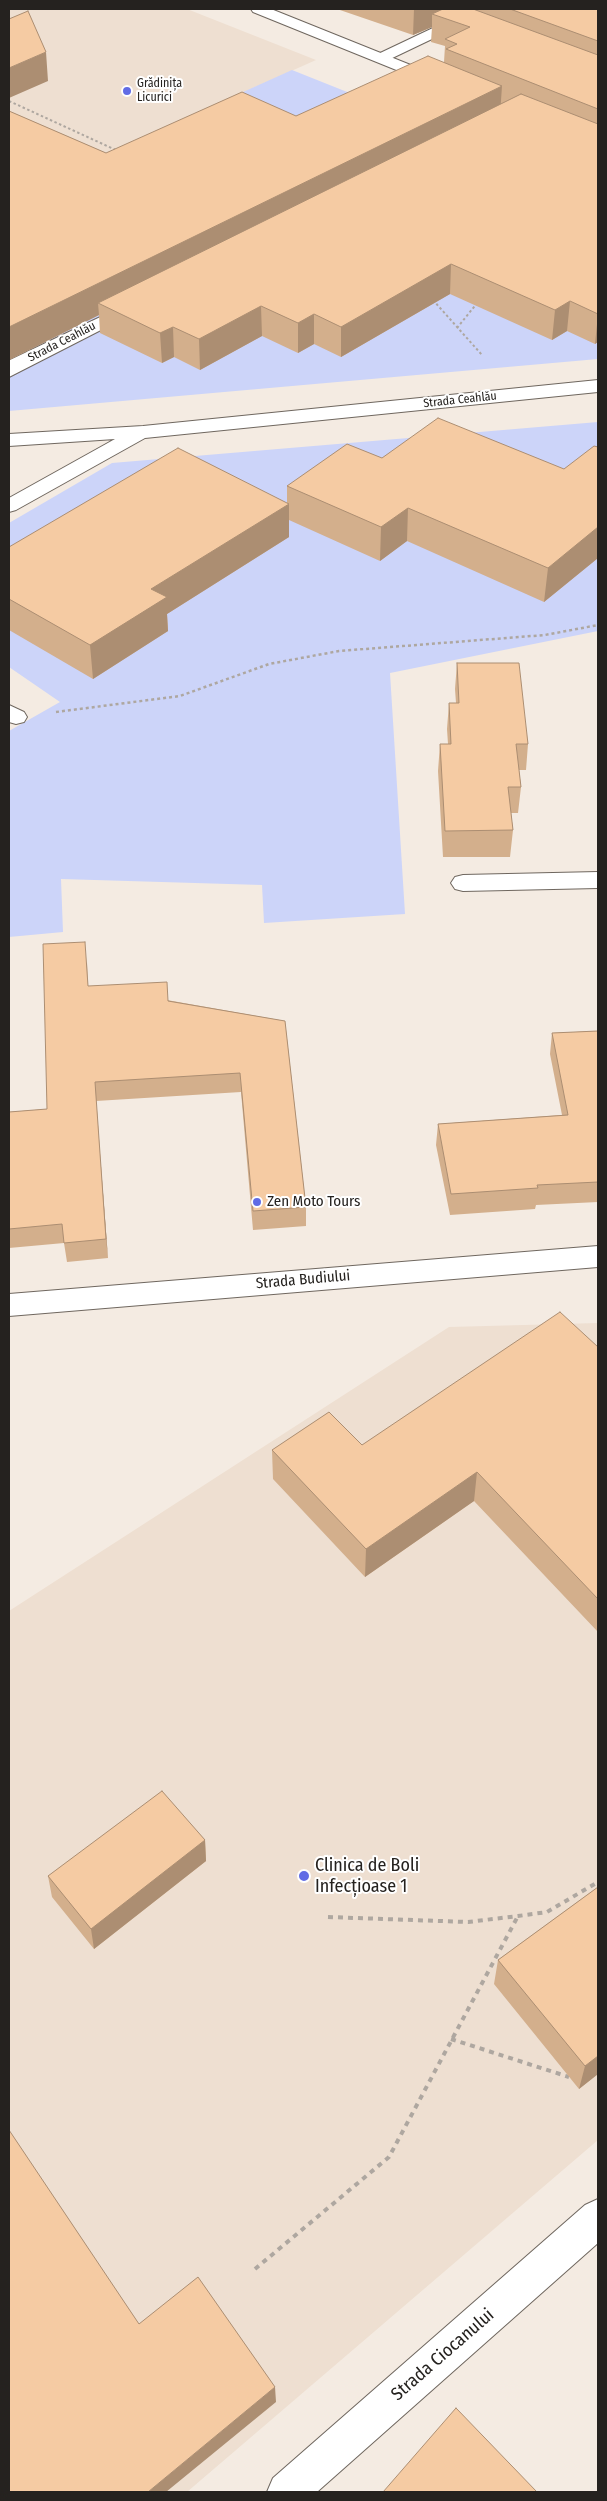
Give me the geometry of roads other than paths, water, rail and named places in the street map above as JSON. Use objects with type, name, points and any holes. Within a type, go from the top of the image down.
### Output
[{"type":"street","points":[[258,9],[454,88]]},
{"type":"street","points":[[381,58],[454,23],[481,33]]},
{"type":"street","name":"Strada Ceahlău","points":[[9,371],[17,364],[145,301]]},
{"type":"street","name":"Strada Ceahlău","points":[[9,440],[142,432],[598,386]]},
{"type":"street","name":"Strada Ceahlău","points":[[9,506],[142,432]]},
{"type":"street","points":[[463,883],[598,880]]},
{"type":"street","name":"Strada Budiului","points":[[9,1305],[598,1256]]},
{"type":"street","name":"Strada Ciocanului","points":[[287,2492],[598,2218]]},
{"type":"place","name":"Grădinița Licurici","points":[[127,91]]},
{"type":"place","name":"Zen Moto Tours","points":[[257,1202]]},
{"type":"place","name":"Clinica de Boli Infecțioase 1","points":[[304,1876]]}]
